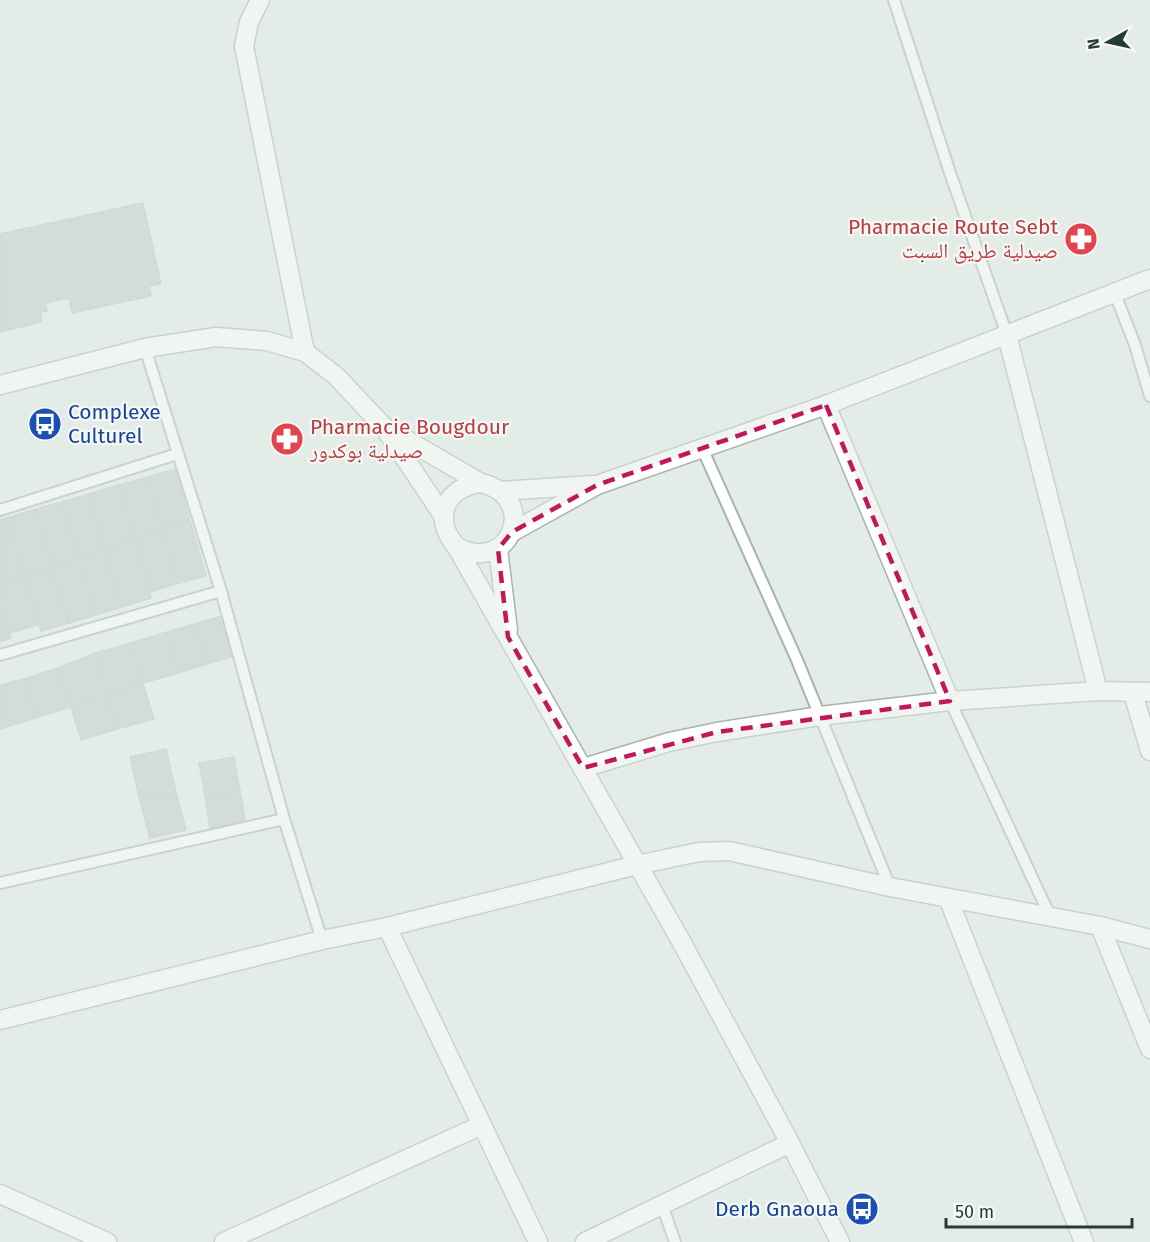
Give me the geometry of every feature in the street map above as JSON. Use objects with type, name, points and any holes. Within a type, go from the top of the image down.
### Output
[{"type":"street","points":[[260,0],[249,22],[244,46],[305,352]]},
{"type":"street","points":[[512,532],[597,484],[826,405],[1150,279]]},
{"type":"street","points":[[1007,335],[1098,691]]},
{"type":"street","points":[[0,385],[145,348],[216,337],[267,341],[305,352],[336,376],[384,427],[444,517]]},
{"type":"street","points":[[826,405],[950,701]]},
{"type":"street","points":[[384,427],[481,483],[501,491],[509,500],[513,510],[512,532],[498,549],[477,554],[466,552],[456,546]]},
{"type":"street","points":[[481,483],[460,489],[452,496],[444,517],[449,538],[456,546],[638,865],[790,1143],[840,1242]]},
{"type":"street","points":[[501,491],[597,484]]},
{"type":"street","points":[[498,549],[508,637]]},
{"type":"street","points":[[583,768],[669,742],[820,716],[950,701],[1098,691],[1142,693],[1150,751]]},
{"type":"street","points":[[0,1020],[322,940],[387,927],[699,852],[729,851],[890,887],[1100,926],[1150,939]]},
{"type":"street","points":[[948,898],[1084,1242]]},
{"type":"street","points":[[1100,926],[1150,1049]]},
{"type":"street","points":[[387,927],[538,1242]]},
{"type":"street","points":[[224,1242],[482,1125]]},
{"type":"street","points":[[585,1242],[790,1143]]},
{"type":"street","points":[[0,1194],[107,1242]]},
{"type":"lane","points":[[894,0],[949,170],[1007,335]]},
{"type":"lane","points":[[1115,294],[1135,345],[1150,396]]},
{"type":"lane","points":[[145,348],[221,591],[284,819],[322,940]]},
{"type":"lane","points":[[702,448],[820,716],[890,887]]},
{"type":"lane","points":[[0,510],[177,454]]},
{"type":"lane","points":[[0,655],[221,591]]},
{"type":"lane","points":[[950,701],[1050,916]]},
{"type":"lane","points":[[0,883],[284,819]]},
{"type":"lane","points":[[662,1204],[675,1242]]},
{"type":"highlighted area","points":[[826,405],[950,701],[717,732],[583,768],[508,637],[498,549],[512,532],[597,485]]},
{"type":"building","points":[[143,203],[161,284],[149,286],[151,296],[72,313],[69,298],[45,303],[47,311],[40,312],[42,322],[0,332],[0,234]]},
{"type":"building","points":[[175,469],[190,521],[163,530],[148,477]]},
{"type":"building","points":[[148,477],[163,530],[135,539],[119,485]]},
{"type":"building","points":[[119,485],[135,539],[105,550],[89,494]]},
{"type":"building","points":[[89,494],[105,550],[78,558],[62,502]]},
{"type":"building","points":[[62,502],[78,558],[51,567],[36,509]]},
{"type":"building","points":[[36,509],[51,567],[23,575],[7,518]]},
{"type":"building","points":[[7,518],[23,575],[0,582],[0,520]]},
{"type":"building","points":[[190,521],[206,576],[179,583],[163,530]]},
{"type":"building","points":[[163,530],[179,583],[150,592],[135,539]]},
{"type":"building","points":[[135,539],[151,598],[122,607],[105,550]]},
{"type":"building","points":[[105,550],[122,607],[96,615],[78,558]]},
{"type":"building","points":[[78,558],[96,615],[69,623],[51,567]]},
{"type":"building","points":[[51,567],[69,623],[41,631],[23,575]]},
{"type":"building","points":[[23,575],[38,625],[9,633],[0,603],[0,582]]},
{"type":"building","points":[[0,603],[11,638],[0,642]]},
{"type":"building","points":[[222,616],[234,656],[207,664],[195,624]]},
{"type":"building","points":[[195,624],[207,664],[178,673],[167,632]]},
{"type":"building","points":[[167,632],[178,673],[143,683],[131,643]]},
{"type":"building","points":[[131,643],[143,683],[107,694],[95,653]]},
{"type":"building","points":[[95,653],[107,694],[71,707],[58,668]]},
{"type":"building","points":[[58,668],[71,707],[35,718],[24,679]]},
{"type":"building","points":[[24,679],[35,718],[0,729],[0,685]]},
{"type":"building","points":[[143,683],[154,719],[117,729],[107,694]]},
{"type":"building","points":[[107,694],[117,729],[81,740],[71,707]]},
{"type":"building","points":[[166,749],[176,792],[140,801],[130,757]]},
{"type":"building","points":[[234,757],[240,791],[205,796],[199,763]]},
{"type":"building","points":[[240,791],[246,824],[210,830],[205,796]]},
{"type":"building","points":[[176,792],[186,830],[150,838],[140,801]]},
{"type":"place","name":"Pharmacie Route Sebt صيدلية طريق السبت","points":[[1081,239]]},
{"type":"place","name":"Complexe Culturel","points":[[45,424]]},
{"type":"place","name":"Pharmacie Bougdour صيدلية بوكدور","points":[[287,439]]},
{"type":"place","name":"Derb Gnaoua","points":[[862,1209]]}]
